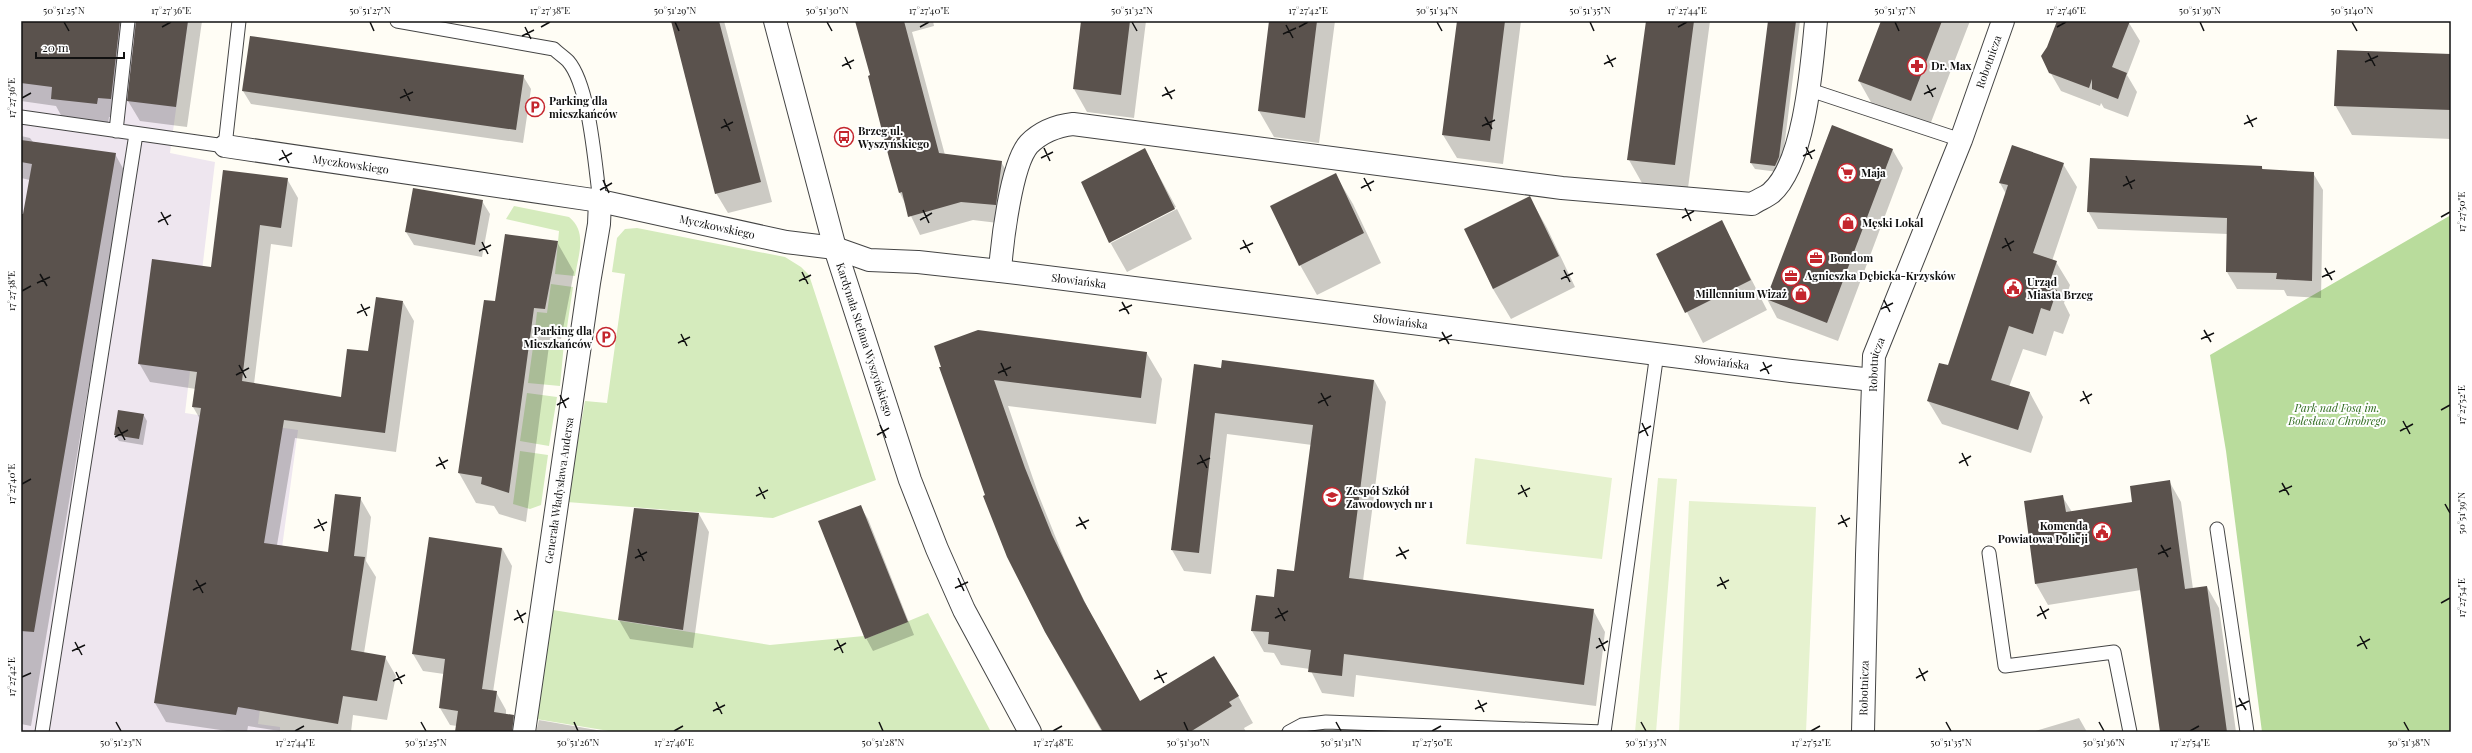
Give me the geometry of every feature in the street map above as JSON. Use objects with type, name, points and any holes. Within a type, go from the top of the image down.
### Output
[{"type":"street","name":"Kardynała Stefana Wyszyńskiego","points":[[775,21],[836,248],[910,480],[937,549],[964,610],[1030,732]]},
{"type":"street","points":[[1000,271],[1003,226],[1021,156],[1037,137],[1057,126],[1073,124],[1562,188],[1752,204],[1771,193],[1782,180],[1792,163],[1810,90],[1816,21]]},
{"type":"street","name":"Robotnicza","points":[[1863,732],[1874,356],[1960,140],[2003,21]]},
{"type":"street","name":"Myczkowskiego","points":[[225,146],[600,201],[786,242],[836,248]]},
{"type":"street","name":"Generała Władysława Andersa","points":[[524,732],[589,283],[599,224],[600,201]]},
{"type":"street","name":"Słowiańska","points":[[836,248],[869,260],[918,262],[1000,271],[1791,371],[1873,380]]},
{"type":"lane","points":[[116,131],[128,21]]},
{"type":"lane","points":[[21,117],[225,146],[239,21]]},
{"type":"lane","points":[[397,21],[554,49],[568,61],[578,80],[587,115],[600,201]]},
{"type":"lane","points":[[1810,90],[1960,140]]},
{"type":"lane","points":[[42,732],[136,134]]},
{"type":"lane","points":[[1289,732],[1302,725],[1326,722],[1604,732],[1658,353]]},
{"type":"lane","points":[[2217,529],[2247,732]]},
{"type":"lane","points":[[1989,553],[2005,666],[2114,652],[2130,732]]},
{"type":"shaded area","points":[[21,21],[188,21],[170,153],[215,162],[185,413],[298,430],[258,724],[280,727],[280,732],[21,732]]},
{"type":"green space","points":[[514,206],[569,217],[575,223],[580,237],[580,245],[575,276],[555,274],[559,231],[506,219]]},
{"type":"green space","name":"Park nad Fosą im. Bolesława Chrobrego","points":[[2451,215],[2451,732],[2262,732],[2226,451],[2210,355]]},
{"type":"green space","points":[[637,228],[785,257],[801,267],[809,275],[876,480],[773,518],[567,502],[585,401],[607,403],[625,274],[612,272],[617,238],[625,229]]},
{"type":"green space","points":[[551,284],[573,287],[566,334],[535,330],[537,312],[547,313]]},
{"type":"green space","points":[[534,340],[564,343],[560,386],[528,383]]},
{"type":"green space","points":[[527,393],[557,397],[549,446],[520,441]]},
{"type":"green space","points":[[520,451],[548,455],[541,505],[530,509],[513,504]]},
{"type":"green space","points":[[1475,458],[1612,478],[1602,559],[1466,544]]},
{"type":"green space","points":[[1658,478],[1677,479],[1656,732],[1635,732]]},
{"type":"green space","points":[[1689,501],[1816,507],[1806,732],[1679,732]]},
{"type":"green space","points":[[553,610],[770,645],[864,636],[865,639],[928,613],[991,732],[615,732],[536,719]]},
{"type":"building","points":[[21,21],[120,21],[111,99],[98,98],[97,104],[51,99],[52,87],[21,83]]},
{"type":"building","points":[[136,21],[188,21],[176,107],[127,101]]},
{"type":"building","points":[[671,21],[719,21],[761,182],[715,194]]},
{"type":"building","points":[[855,21],[904,21],[939,153],[1002,161],[996,205],[961,202],[908,217],[902,192],[899,193],[889,158],[868,76],[870,75]]},
{"type":"building","points":[[1081,21],[1130,21],[1121,95],[1073,89]]},
{"type":"building","points":[[1269,21],[1317,21],[1305,118],[1258,111]]},
{"type":"building","points":[[1457,21],[1505,21],[1490,141],[1442,135]]},
{"type":"building","points":[[1646,21],[1694,21],[1675,165],[1627,160]]},
{"type":"building","points":[[1768,21],[1796,21],[1779,157],[1775,166],[1750,163]]},
{"type":"building","points":[[1881,21],[1942,21],[1911,101],[1858,81]]},
{"type":"building","points":[[2057,21],[2130,21],[2112,67],[2127,73],[2118,99],[2092,89],[2092,79],[2089,88],[2049,73],[2041,56],[2047,47]]},
{"type":"building","points":[[250,36],[524,75],[516,130],[242,91]]},
{"type":"building","points":[[2337,50],[2451,54],[2451,110],[2334,106]]},
{"type":"building","points":[[1832,125],[1893,149],[1827,323],[1766,299]]},
{"type":"building","points":[[21,140],[116,153],[34,632],[21,631],[21,214],[23,214],[32,164],[21,162]]},
{"type":"building","name":"Urząd Miasta Brzeg","points":[[2012,145],[2064,163],[2033,253],[2057,261],[2048,287],[2057,290],[2050,311],[2041,308],[2033,334],[2009,326],[1991,380],[2030,392],[2018,430],[1927,401],[1939,363],[1948,365],[2008,185],[1999,183]]},
{"type":"building","points":[[1145,148],[1175,209],[1109,243],[1081,182]]},
{"type":"building","points":[[2090,158],[2262,166],[2262,169],[2314,172],[2312,281],[2276,279],[2277,273],[2226,272],[2227,218],[2087,212]]},
{"type":"building","points":[[223,170],[288,178],[281,228],[260,225],[242,381],[341,397],[347,349],[368,351],[376,297],[403,301],[385,433],[284,420],[264,543],[328,552],[335,494],[361,497],[354,556],[365,557],[351,650],[386,656],[377,701],[343,696],[338,724],[238,707],[236,715],[154,703],[201,408],[192,407],[197,372],[138,364],[152,259],[211,267]]},
{"type":"building","points":[[1336,173],[1364,233],[1299,266],[1270,206]]},
{"type":"building","points":[[413,188],[483,200],[475,245],[405,232]]},
{"type":"building","points":[[1530,196],[1559,256],[1493,289],[1464,229]]},
{"type":"building","points":[[1722,220],[1751,280],[1685,313],[1656,254]]},
{"type":"building","points":[[505,234],[558,241],[545,309],[534,308],[509,493],[481,484],[482,477],[458,473],[484,300],[495,301]]},
{"type":"building","points":[[978,330],[1147,352],[1141,398],[994,380],[1025,468],[1052,535],[1084,601],[1140,701],[1214,656],[1239,696],[1229,702],[1232,706],[1190,732],[1103,732],[1045,632],[1007,557],[983,496],[985,495],[939,367],[941,367],[934,346]]},
{"type":"building","name":"Zespół Szkół Zawodowych nr 1","points":[[1222,360],[1374,380],[1349,578],[1594,609],[1584,685],[1344,654],[1342,676],[1308,672],[1311,650],[1268,644],[1269,632],[1251,631],[1256,595],[1274,597],[1277,569],[1294,571],[1313,425],[1215,413],[1199,553],[1171,550],[1194,364],[1221,368]]},
{"type":"building","points":[[118,410],[144,414],[139,439],[114,435]]},
{"type":"building","points":[[2170,480],[2185,589],[2207,586],[2227,732],[2160,732],[2137,568],[2035,584],[2024,501],[2063,495],[2066,512],[2132,502],[2130,486]]},
{"type":"building","points":[[861,505],[908,622],[865,639],[818,521]]},
{"type":"building","points":[[634,508],[699,513],[683,630],[618,620]]},
{"type":"building","points":[[429,537],[502,548],[482,689],[497,691],[494,712],[514,715],[512,732],[455,732],[458,711],[439,708],[445,659],[412,654]]},
{"type":"place","name":"Dr. Max","points":[[1917,66]]},
{"type":"place","name":"Parking dla mieszkańców","points":[[535,107]]},
{"type":"place","name":"Brzeg ul. Wyszyńskiego","points":[[844,137]]},
{"type":"place","name":"Maja","points":[[1847,173]]},
{"type":"place","name":"Męski Lokal","points":[[1848,223]]},
{"type":"place","name":"Bondom","points":[[1816,258]]},
{"type":"place","name":"Agnieszka Dębicka-Krzysków","points":[[1791,276]]},
{"type":"place","name":"Urząd Miasta Brzeg","points":[[2013,288]]},
{"type":"place","name":"Millennium Wizaż","points":[[1801,294]]},
{"type":"place","name":"Parking dla Mieszkańców","points":[[606,337]]},
{"type":"place","name":"Zespół Szkół Zawodowych nr 1","points":[[1332,497]]},
{"type":"place","name":"Komenda Powiatowa Policji","points":[[2102,532]]}]
